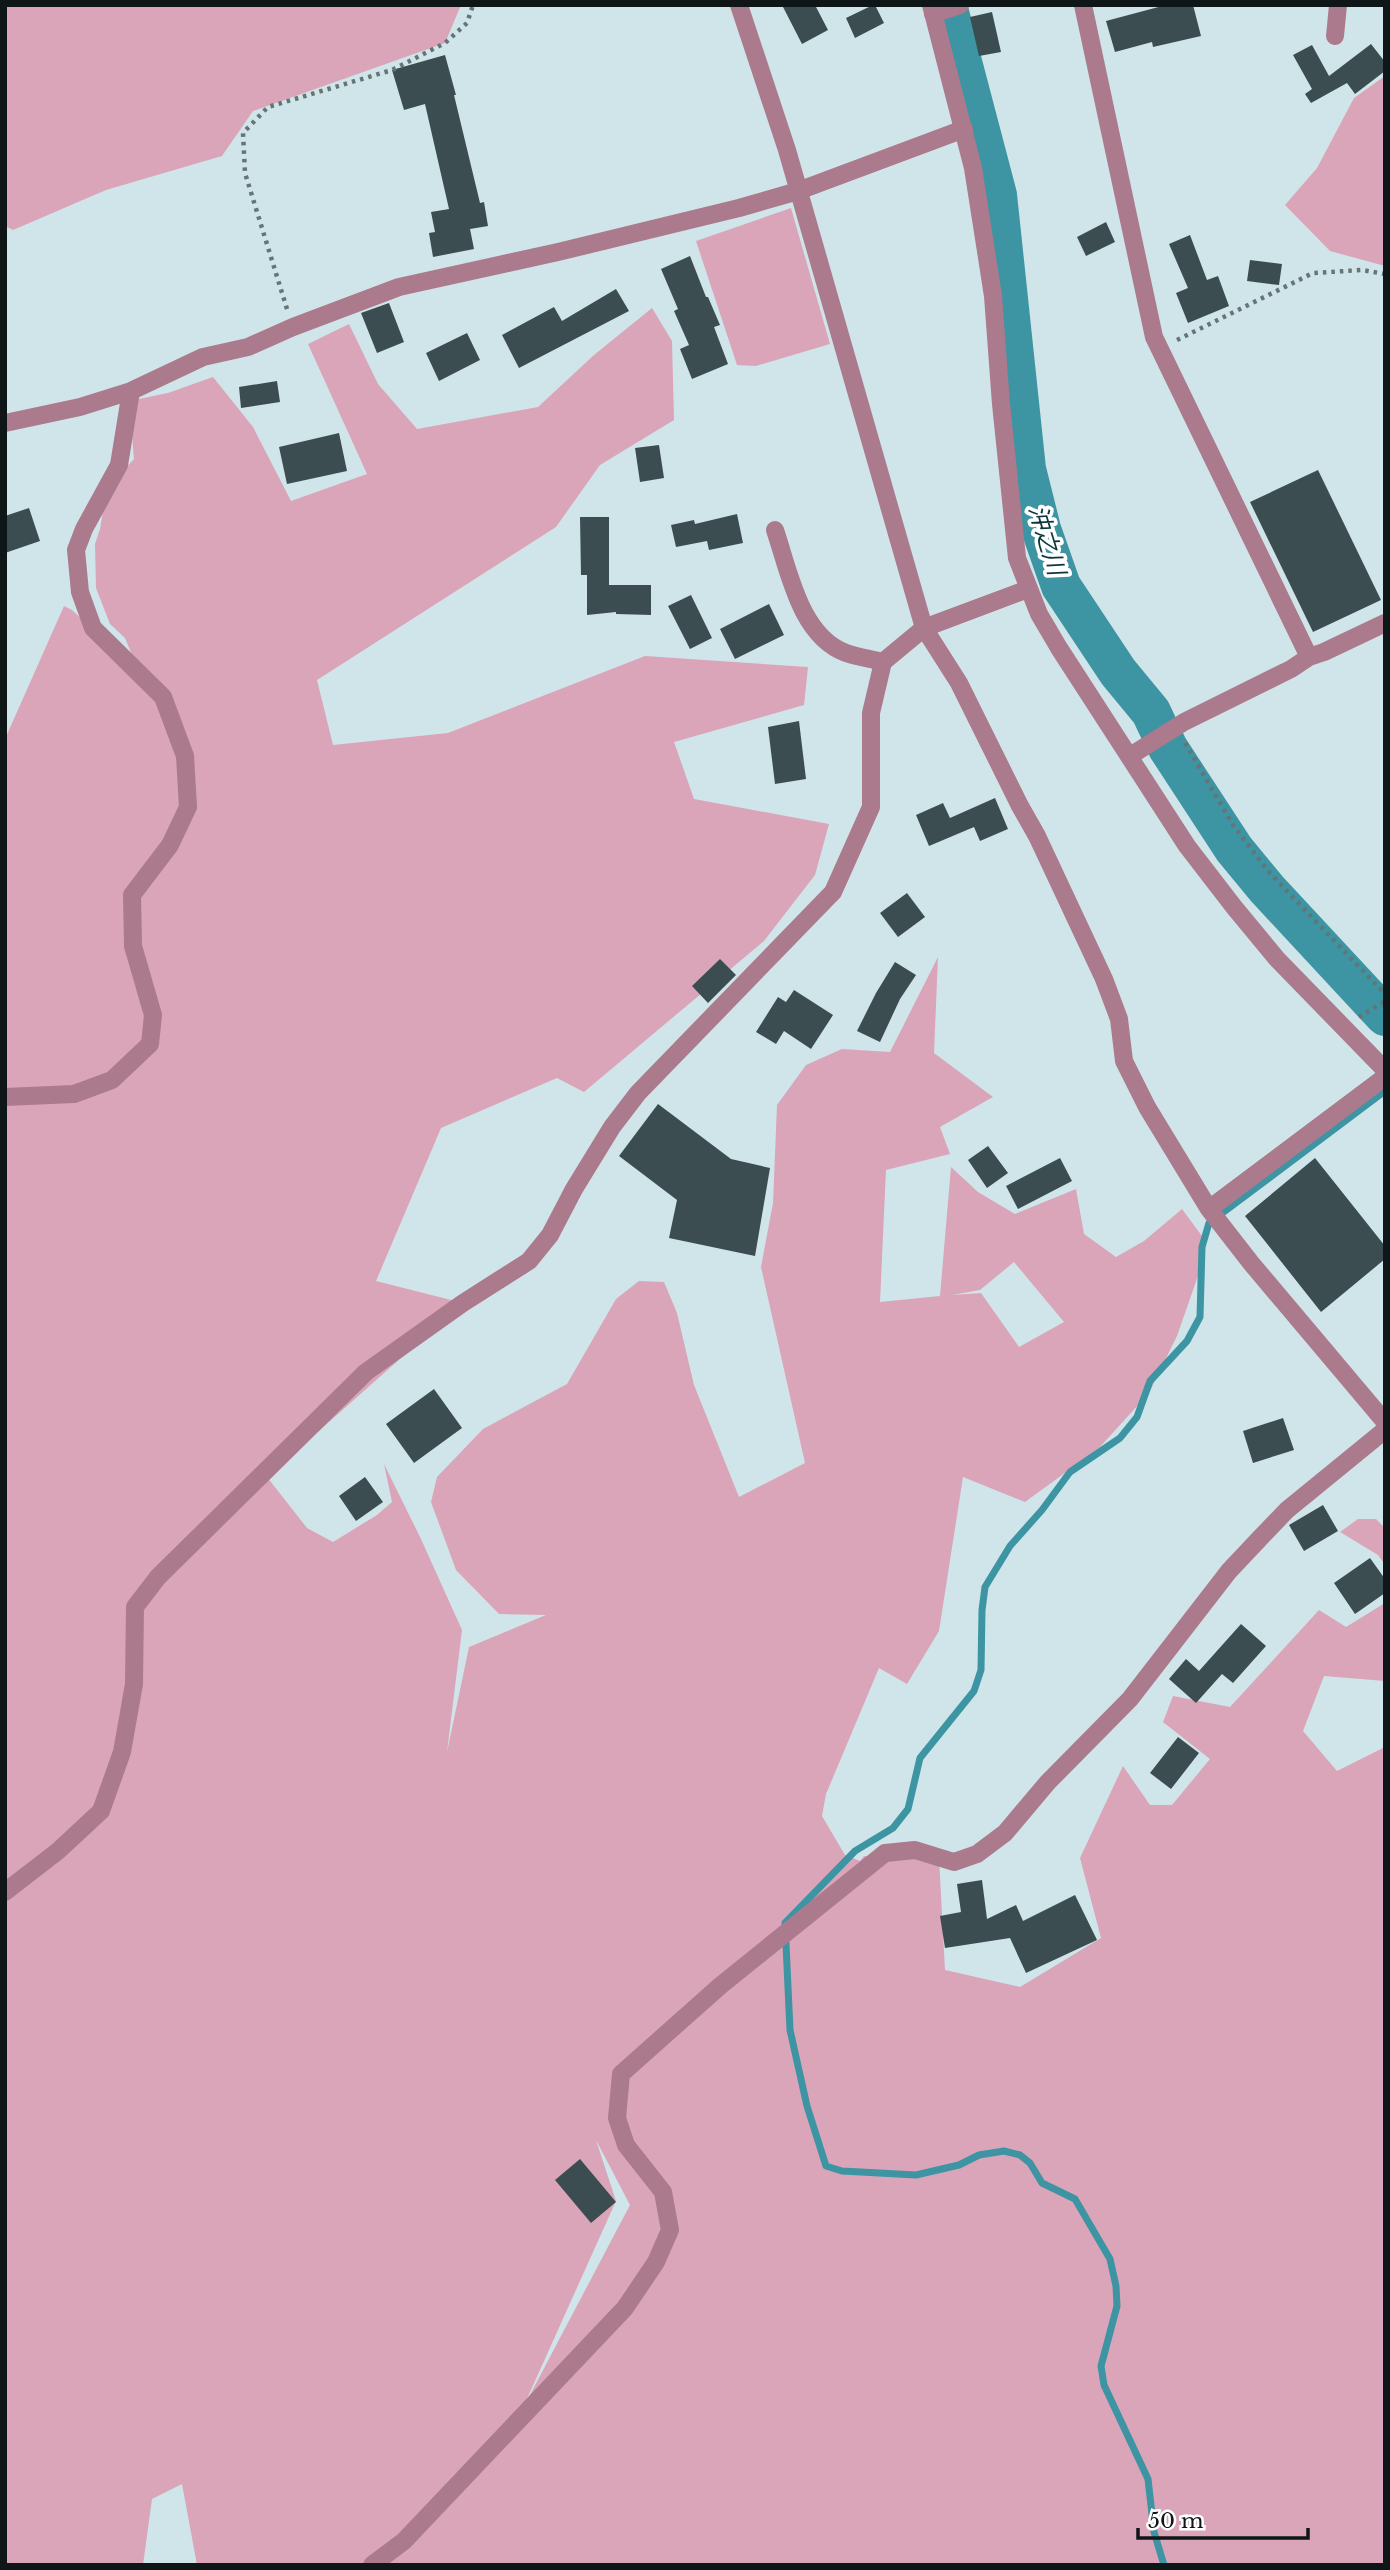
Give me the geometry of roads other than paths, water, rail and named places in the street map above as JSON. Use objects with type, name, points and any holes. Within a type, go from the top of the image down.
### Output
[{"type":"street","points":[[739,5],[787,150],[924,628],[959,683],[1037,836],[1104,979],[1119,1019],[1124,1061],[1147,1107],[1209,1209],[1385,1422]]},
{"type":"street","points":[[960,5],[932,10],[974,168],[993,296],[1017,558],[1028,589],[1059,648],[1187,846],[1277,959],[1385,1070]]},
{"type":"street","points":[[1083,5],[1154,337],[1309,657]]},
{"type":"street","points":[[1335,36],[1338,5]]},
{"type":"street","points":[[5,423],[80,407],[131,391],[203,357],[248,347],[399,287],[739,208],[798,191],[964,129]]},
{"type":"street","points":[[5,1097],[74,1094],[111,1080],[150,1044],[153,1016],[133,946],[132,895],[170,845],[188,807],[185,756],[163,697],[93,628],[80,592],[76,550],[84,529],[119,465],[131,391]]},
{"type":"street","points":[[775,530],[806,618],[823,639],[844,652],[883,662]]},
{"type":"street","points":[[5,1892],[58,1851],[101,1811],[122,1752],[134,1684],[135,1607],[158,1577],[366,1372],[528,1261],[550,1236],[580,1179],[612,1127],[638,1093],[833,892],[871,807],[871,713],[883,662],[924,628],[1028,589]]},
{"type":"street","points":[[1130,756],[1177,727],[1309,657],[1385,623]]},
{"type":"street","points":[[1209,1209],[1385,1077]]},
{"type":"street","points":[[372,2565],[404,2541],[581,2356],[625,2308],[656,2262],[670,2230],[663,2192],[626,2145],[617,2118],[621,2074],[720,1986],[885,1853],[915,1850],[954,1862],[977,1854],[1005,1833],[1048,1782],[1130,1699],[1230,1571],[1279,1519],[1385,1430]]},
{"type":"waterway","name":"沖之川","points":[[947,5],[997,195],[1026,469],[1041,529],[1061,586],[1118,672],[1151,712],[1168,748],[1234,849],[1267,889],[1385,1016]]},
{"type":"waterway","points":[[1164,2565],[1154,2532],[1148,2479],[1104,2385],[1101,2366],[1117,2306],[1110,2259],[1075,2199],[1042,2183],[1030,2163],[1020,2155],[1004,2151],[979,2155],[959,2165],[916,2175],[842,2171],[826,2166],[807,2106],[790,2030],[785,1923],[855,1851],[893,1828],[908,1809],[920,1758],[974,1691],[981,1670],[985,1587],[1010,1546],[1042,1510],[1070,1472],[1120,1438],[1137,1417],[1150,1381],[1187,1341],[1200,1317],[1202,1247],[1209,1223],[1385,1091]]}]
